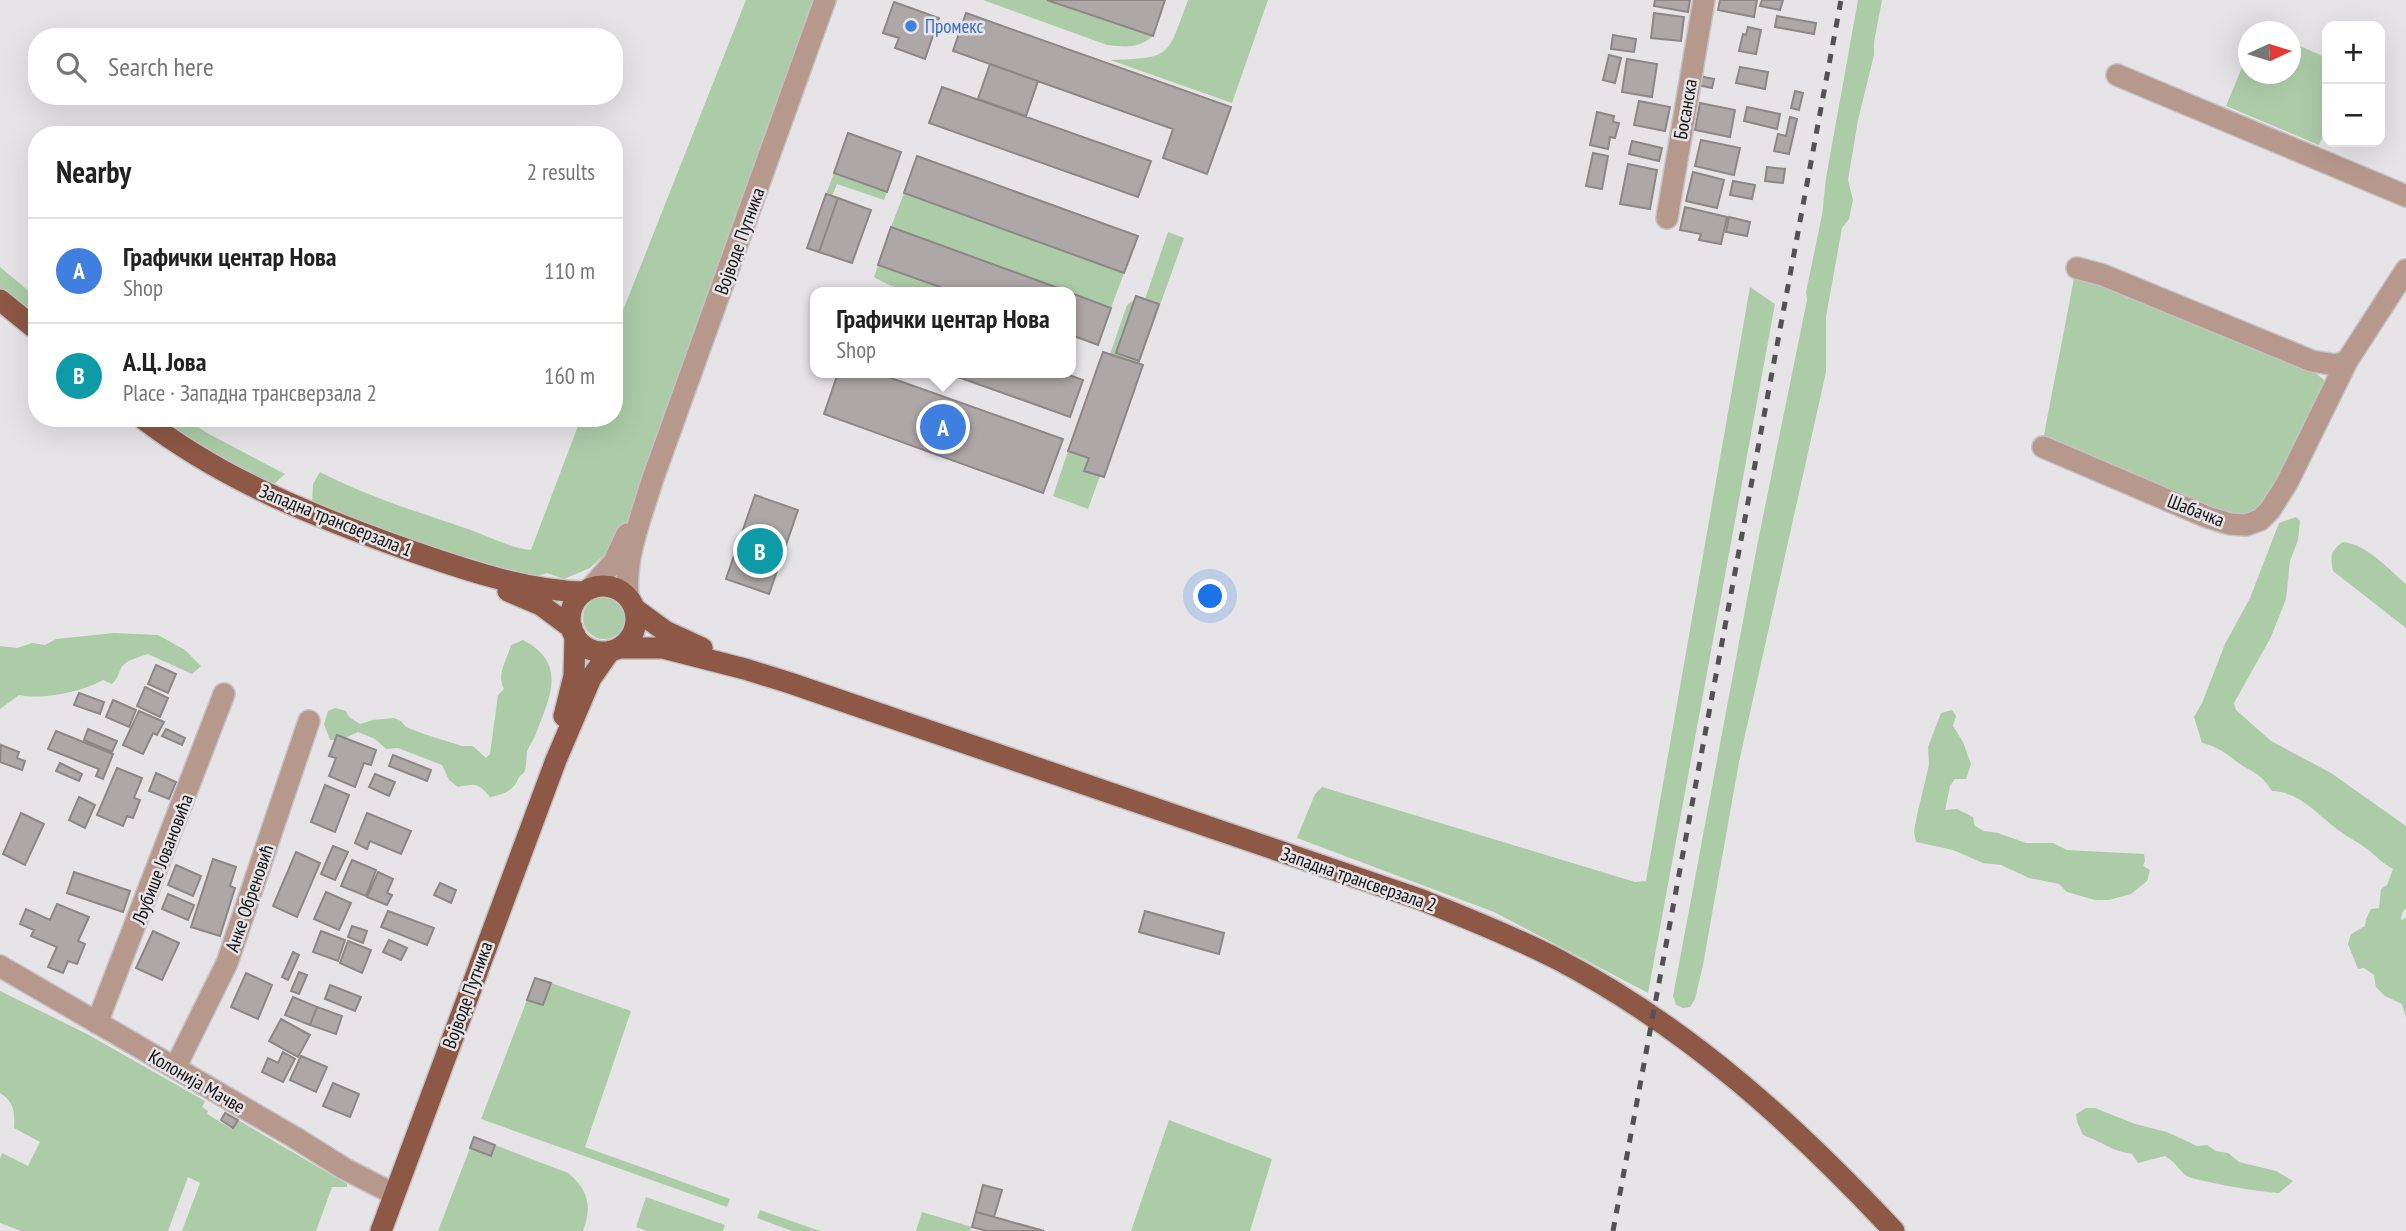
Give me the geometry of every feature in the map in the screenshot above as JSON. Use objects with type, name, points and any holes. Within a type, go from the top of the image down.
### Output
[{"type":"main road","points":[[0,300],[28,323]]},
{"type":"main road","name":"Западна трансверзала 1","points":[[154,427],[267,495],[326,520],[462,568],[546,590],[588,590]]},
{"type":"main road","name":"Западна трансверзала 1","points":[[462,568],[541,606],[573,631]]},
{"type":"main road","points":[[611,587],[631,603],[634,631],[614,649],[593,650],[586,647],[573,631],[571,612],[574,604],[588,590],[611,587]]},
{"type":"main road","name":"Западна трансверзала 2","points":[[631,603],[665,631],[746,668]]},
{"type":"main road","name":"Војводе Путника","points":[[556,760],[574,676],[573,631]]},
{"type":"main road","name":"Западна трансверзала 2","points":[[614,649],[663,648],[746,668],[1422,900],[1560,961],[1643,1010],[1694,1045],[1811,1144],[1894,1231]]},
{"type":"main road","name":"Војводе Путника","points":[[381,1231],[556,760],[591,678],[614,649]]},
{"type":"street","name":"Војводе Путника","points":[[631,603],[626,583],[631,554],[652,481],[825,0]]},
{"type":"street","name":"Босанска","points":[[1667,218],[1704,0]]},
{"type":"street","points":[[2117,75],[2406,197]]},
{"type":"street","points":[[2077,268],[2103,275],[2312,361],[2336,365],[2347,361]]},
{"type":"street","name":"Шабачка","points":[[2043,447],[2207,517],[2230,524],[2246,525],[2260,520],[2270,510],[2287,482],[2347,361],[2406,270]]},
{"type":"street","name":"Војводе Путника","points":[[588,590],[618,554],[652,481]]},
{"type":"street","name":"Љубише Јовановића","points":[[97,1023],[224,694]]},
{"type":"street","name":"Анке Обреновић","points":[[175,1068],[227,963],[309,721]]},
{"type":"street","name":"Колонија Мачве","points":[[0,966],[345,1169],[394,1194]]},
{"type":"green space","points":[[746,0],[819,0],[626,528],[609,551],[590,568],[564,579],[547,573],[531,578],[450,554],[312,504],[313,484],[320,472],[393,504],[531,550],[578,427],[623,427],[623,310]]},
{"type":"green space","points":[[983,0],[1047,0],[1153,36],[1137,45],[1107,45]]},
{"type":"green space","points":[[1188,0],[1268,0],[1232,103],[1110,60],[1145,58],[1164,51],[1176,33]]},
{"type":"green space","points":[[1858,0],[1882,0],[1874,55],[1858,120],[1848,180],[1853,200],[1849,219],[1842,228],[1826,317],[1826,372],[1739,762],[1703,965],[1695,999],[1690,1007],[1683,1008],[1676,1005],[1673,996],[1757,546],[1807,300],[1806,292],[1822,215],[1826,178]]},
{"type":"green space","points":[[2301,46],[2322,56],[2322,138],[2319,145],[2226,106],[2238,77],[2238,84],[2301,84]]},
{"type":"green space","points":[[834,173],[887,192],[884,200],[837,184],[832,196],[826,194]]},
{"type":"green space","points":[[904,193],[1124,273],[1111,308],[1076,295],[1076,287],[1054,287],[891,227]]},
{"type":"green space","points":[[1168,232],[1184,238],[1139,364],[1110,354],[1127,305],[1135,299],[1117,353],[1139,361],[1145,299]]},
{"type":"green space","points":[[878,265],[940,287],[894,287],[874,277]]},
{"type":"green space","points":[[0,267],[28,290],[28,312],[0,288]]},
{"type":"green space","points":[[2075,273],[2115,288],[2127,298],[2151,302],[2308,367],[2328,383],[2267,507],[2241,521],[2043,440]]},
{"type":"green space","points":[[1750,287],[1775,304],[1648,993],[1494,912],[1297,838],[1315,794],[1322,787],[1635,882],[1646,881]]},
{"type":"green space","points":[[170,427],[198,427],[285,474],[274,484],[267,486]]},
{"type":"green space","points":[[1068,451],[1089,458],[1084,471],[1100,476],[1088,509],[1053,496]]},
{"type":"green space","points":[[2296,517],[2300,521],[2298,540],[2290,561],[2286,599],[2271,637],[2234,703],[2236,710],[2271,741],[2331,773],[2406,826],[2406,908],[2401,920],[2406,918],[2406,1017],[2402,1004],[2385,996],[2376,987],[2374,975],[2364,968],[2358,969],[2348,944],[2351,934],[2365,926],[2371,909],[2379,908],[2381,889],[2387,885],[2393,869],[2300,800],[2282,792],[2272,791],[2264,780],[2221,750],[2202,743],[2194,717],[2225,644],[2250,598],[2279,523]]},
{"type":"green space","points":[[2343,542],[2369,552],[2406,584],[2406,628],[2333,571],[2332,555]]},
{"type":"green space","points":[[604,597],[619,603],[625,618],[619,633],[604,639],[589,633],[583,618],[589,603]]},
{"type":"green space","points":[[114,633],[158,635],[185,650],[201,666],[192,674],[148,654],[126,663],[112,684],[103,680],[62,694],[19,695],[0,709],[0,646],[17,648],[32,643],[45,645],[56,639]]},
{"type":"green space","points":[[523,640],[537,649],[546,660],[552,683],[545,709],[527,751],[524,773],[505,793],[490,797],[476,785],[458,787],[449,780],[442,765],[398,748],[386,749],[375,739],[358,732],[341,740],[330,740],[324,724],[328,711],[335,708],[346,711],[349,717],[360,724],[394,718],[406,727],[424,734],[462,746],[473,746],[486,758],[490,754],[498,695],[504,689],[501,678],[503,667],[511,645]]},
{"type":"green space","points":[[1952,710],[1956,716],[1953,726],[1963,742],[1971,764],[1966,779],[1955,779],[1950,786],[1945,810],[1957,809],[1973,817],[1975,826],[1984,831],[2026,843],[2053,843],[2067,850],[2144,854],[2143,866],[2150,870],[2147,881],[2131,894],[2109,900],[2095,900],[2067,892],[2059,884],[2029,878],[2001,865],[1983,863],[1953,850],[1916,842],[1914,832],[1929,765],[1928,747],[1941,713]]},
{"type":"green space","points":[[551,983],[631,1011],[585,1147],[730,1199],[727,1207],[481,1119],[527,1000],[543,1005]]},
{"type":"green space","points":[[0,991],[87,1034],[205,1101],[202,1107],[208,1111],[207,1114],[232,1129],[238,1120],[347,1184],[347,1187],[332,1187],[316,1231],[182,1231],[200,1183],[188,1177],[168,1231],[21,1231],[0,1223],[2,1153],[28,1166],[40,1142],[14,1128],[13,1108],[0,1093]]},
{"type":"green space","points":[[2086,1108],[2095,1108],[2135,1124],[2167,1132],[2197,1146],[2207,1145],[2216,1151],[2228,1153],[2239,1162],[2276,1171],[2293,1181],[2279,1193],[2191,1177],[2185,1175],[2165,1156],[2138,1163],[2132,1154],[2113,1149],[2083,1135],[2076,1114]]},
{"type":"green space","points":[[1169,1120],[1272,1159],[1250,1231],[1131,1231]]},
{"type":"green space","points":[[495,1145],[568,1173],[575,1179],[587,1199],[583,1231],[438,1231],[470,1148],[491,1156]]},
{"type":"green space","points":[[646,1197],[725,1225],[723,1231],[647,1231],[636,1227]]},
{"type":"green space","points":[[760,1210],[820,1231],[792,1231],[757,1218]]},
{"type":"green space","points":[[922,1212],[972,1227],[970,1231],[916,1231]]},
{"type":"building","points":[[1047,0],[1165,0],[1153,36]]},
{"type":"building","points":[[1655,0],[1690,0],[1688,12],[1654,6]]},
{"type":"building","points":[[1720,0],[1757,0],[1754,17],[1718,10]]},
{"type":"building","points":[[1762,0],[1783,0],[1780,10],[1760,6]]},
{"type":"building","name":"Промекс","points":[[894,2],[939,18],[925,59],[895,48],[899,38],[883,33]]},
{"type":"building","points":[[966,13],[1231,107],[1207,174],[1163,158],[1173,129],[953,51]]},
{"type":"building","points":[[1654,13],[1684,17],[1681,41],[1651,38]]},
{"type":"building","points":[[1777,16],[1816,23],[1814,34],[1775,27]]},
{"type":"building","points":[[1748,27],[1761,30],[1756,54],[1739,51],[1743,34],[1746,35]]},
{"type":"building","points":[[1613,35],[1636,39],[1634,52],[1611,49]]},
{"type":"building","points":[[1609,55],[1621,58],[1615,83],[1603,80]]},
{"type":"building","points":[[1627,59],[1657,64],[1652,97],[1622,92]]},
{"type":"building","points":[[990,64],[1038,81],[1026,116],[978,99]]},
{"type":"building","points":[[1740,67],[1768,72],[1765,89],[1736,83]]},
{"type":"building","points":[[1699,76],[1714,79],[1712,88],[1697,85]]},
{"type":"building","points":[[942,87],[1151,161],[1138,197],[929,123]]},
{"type":"building","points":[[1795,91],[1803,93],[1799,110],[1791,108]]},
{"type":"building","points":[[1639,101],[1670,107],[1665,131],[1634,125]]},
{"type":"building","points":[[1700,103],[1735,110],[1730,137],[1695,130]]},
{"type":"building","points":[[1747,107],[1780,114],[1777,129],[1744,121]]},
{"type":"building","points":[[1597,112],[1614,116],[1613,122],[1619,123],[1615,138],[1610,137],[1608,149],[1590,145]]},
{"type":"building","points":[[1790,117],[1797,119],[1789,154],[1774,151],[1778,134],[1786,136]]},
{"type":"building","points":[[848,133],[901,152],[887,192],[834,173]]},
{"type":"building","points":[[1701,140],[1740,148],[1734,175],[1695,166]]},
{"type":"building","points":[[1632,141],[1662,148],[1659,161],[1629,154]]},
{"type":"building","points":[[1593,153],[1608,156],[1602,189],[1586,186]]},
{"type":"building","points":[[917,156],[1138,236],[1124,273],[904,193]]},
{"type":"building","points":[[1628,164],[1657,170],[1650,209],[1620,204]]},
{"type":"building","points":[[1767,167],[1785,169],[1783,183],[1765,181]]},
{"type":"building","points":[[1693,172],[1724,180],[1717,208],[1686,201]]},
{"type":"building","points":[[1733,181],[1755,185],[1752,199],[1730,195]]},
{"type":"building","points":[[826,194],[838,198],[819,252],[807,248]]},
{"type":"building","points":[[838,198],[871,210],[852,263],[819,252]]},
{"type":"building","points":[[1685,207],[1727,217],[1721,244],[1699,240],[1701,234],[1680,230]]},
{"type":"building","points":[[1729,217],[1750,222],[1747,236],[1726,232]]},
{"type":"building","points":[[891,227],[1055,287],[940,287],[878,265]]},
{"type":"building","points":[[1076,295],[1111,308],[1098,345],[1076,337]]},
{"type":"building","points":[[1136,296],[1159,304],[1139,361],[1116,353]]},
{"type":"building","points":[[1103,352],[1143,365],[1104,477],[1084,471],[1089,458],[1068,451]]},
{"type":"building","points":[[1076,377],[1083,380],[1070,417],[961,378]]},
{"type":"building","points":[[836,378],[891,378],[1063,439],[1043,493],[824,414]]},
{"type":"building","points":[[755,495],[798,510],[769,594],[726,579]]},
{"type":"building","points":[[156,665],[176,674],[168,693],[148,684]]},
{"type":"building","points":[[145,687],[168,698],[160,717],[137,706]]},
{"type":"building","points":[[79,693],[104,702],[100,714],[74,705]]},
{"type":"building","points":[[113,700],[136,710],[129,727],[106,717]]},
{"type":"building","points":[[139,711],[164,722],[157,735],[153,733],[143,754],[123,745]]},
{"type":"building","points":[[88,729],[117,741],[112,752],[84,740]]},
{"type":"building","points":[[166,729],[185,738],[182,745],[162,736]]},
{"type":"building","points":[[56,731],[113,754],[103,779],[96,776],[99,769],[48,749]]},
{"type":"building","points":[[337,735],[376,750],[371,765],[364,763],[355,787],[329,776],[336,758],[329,756]]},
{"type":"building","points":[[1,745],[19,752],[17,758],[25,761],[22,770],[0,762]]},
{"type":"building","points":[[393,755],[431,770],[427,781],[389,766]]},
{"type":"building","points":[[60,763],[82,774],[79,781],[56,771]]},
{"type":"building","points":[[117,768],[142,778],[134,798],[140,800],[133,818],[127,816],[123,826],[97,815]]},
{"type":"building","points":[[156,773],[176,782],[169,799],[149,791]]},
{"type":"building","points":[[375,774],[395,782],[389,796],[369,787]]},
{"type":"building","points":[[325,785],[349,795],[335,832],[311,822]]},
{"type":"building","points":[[79,797],[95,805],[85,828],[69,820]]},
{"type":"building","points":[[21,813],[44,824],[25,865],[3,854]]},
{"type":"building","points":[[367,813],[411,831],[401,854],[370,841],[367,849],[355,843]]},
{"type":"building","points":[[333,846],[348,852],[335,880],[321,874]]},
{"type":"building","points":[[296,852],[320,863],[297,917],[273,906]]},
{"type":"building","points":[[213,859],[236,867],[230,886],[235,888],[220,936],[191,927]]},
{"type":"building","points":[[352,860],[376,870],[366,896],[341,886]]},
{"type":"building","points":[[176,865],[201,876],[193,896],[168,885]]},
{"type":"building","points":[[74,872],[130,891],[123,912],[67,893]]},
{"type":"building","points":[[378,872],[393,879],[387,893],[392,895],[387,905],[367,897]]},
{"type":"building","points":[[440,883],[456,890],[451,903],[434,895]]},
{"type":"building","points":[[326,892],[351,903],[339,930],[314,919]]},
{"type":"building","points":[[168,894],[194,905],[188,920],[162,909]]},
{"type":"building","points":[[57,904],[89,917],[78,941],[85,944],[77,964],[68,961],[63,973],[48,967],[57,947],[31,936],[34,930],[20,924],[26,909],[50,920]]},
{"type":"building","points":[[388,911],[434,928],[427,945],[381,927]]},
{"type":"building","points":[[1145,911],[1224,933],[1219,954],[1139,932]]},
{"type":"building","points":[[352,926],[367,931],[363,943],[348,937]]},
{"type":"building","points":[[153,931],[179,943],[162,980],[136,968]]},
{"type":"building","points":[[321,931],[345,940],[338,961],[313,952]]},
{"type":"building","points":[[389,940],[407,948],[401,960],[383,952]]},
{"type":"building","points":[[348,941],[371,950],[362,973],[340,963]]},
{"type":"building","points":[[293,952],[299,955],[288,980],[282,977]]},
{"type":"building","points":[[299,972],[307,975],[299,994],[291,991]]},
{"type":"building","points":[[246,973],[272,985],[258,1019],[231,1007]]},
{"type":"building","points":[[535,978],[551,983],[543,1005],[527,1000]]},
{"type":"building","points":[[330,985],[361,997],[355,1011],[325,999]]},
{"type":"building","points":[[293,997],[317,1007],[310,1025],[285,1015]]},
{"type":"building","points":[[317,1007],[342,1016],[336,1034],[310,1025]]},
{"type":"building","points":[[281,1019],[310,1035],[298,1057],[269,1041]]},
{"type":"building","points":[[283,1052],[295,1059],[283,1082],[262,1072],[268,1058],[278,1063]]},
{"type":"building","points":[[301,1056],[327,1067],[316,1092],[290,1080]]},
{"type":"building","points":[[333,1083],[359,1094],[350,1117],[323,1106]]},
{"type":"building","points":[[225,1113],[238,1120],[233,1128],[221,1120]]},
{"type":"building","points":[[474,1137],[495,1145],[491,1156],[470,1148]]},
{"type":"building","points":[[983,1185],[1002,1190],[994,1217],[976,1212]]},
{"type":"building","points":[[976,1212],[1044,1231],[987,1231],[972,1227]]},
{"type":"railway","points":[[1613,1231],[1841,0]]},
{"type":"place","name":"Промекс","points":[[911,26]]},
{"type":"place","name":"Графички центар Нова","points":[[943,427]]},
{"type":"place","name":"А.Ц. Јова","points":[[760,551]]}]
